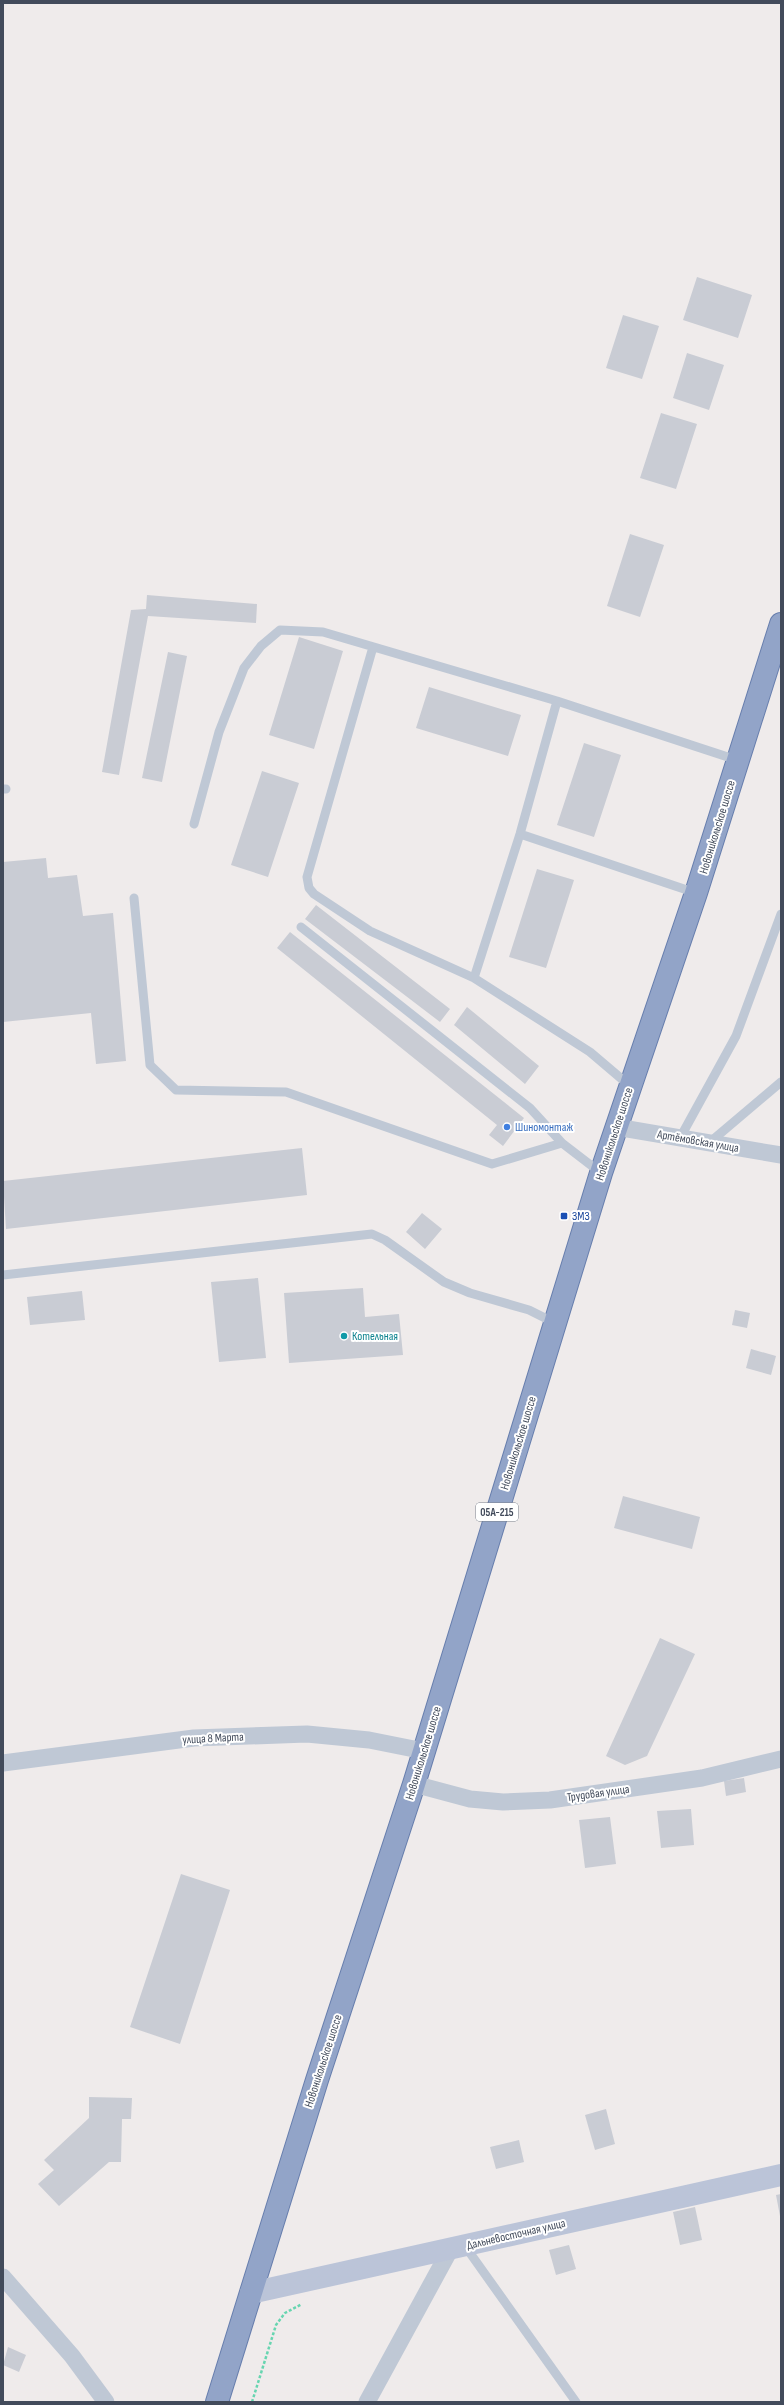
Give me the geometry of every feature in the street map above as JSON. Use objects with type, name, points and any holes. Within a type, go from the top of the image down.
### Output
[{"type":"highway","name":"Новоникольское шоссе","points":[[217,2402],[317,2080],[414,1784],[601,1173],[696,893],[781,624]]},
{"type":"main road","name":"Дальневосточная улица","points":[[251,2292],[781,2175]]},
{"type":"street","name":"Артёмовская улица","points":[[616,1127],[781,1155]]},
{"type":"street","name":"улица 8 Марта","points":[[3,1763],[194,1738],[307,1734],[369,1740],[424,1751]]},
{"type":"street","name":"Трудовая улица","points":[[414,1784],[470,1799],[503,1802],[550,1800],[702,1778],[781,1759]]},
{"type":"street","points":[[367,2402],[457,2247]]},
{"type":"street","points":[[3,2277],[72,2356],[106,2402]]},
{"type":"lane","points":[[194,824],[219,732],[244,668],[262,646],[280,630],[323,632],[557,701],[737,760]]},
{"type":"lane","points":[[373,647],[307,883],[314,894],[370,931],[474,978],[590,1052],[630,1086]]},
{"type":"lane","points":[[474,978],[520,834],[557,701]]},
{"type":"lane","points":[[520,834],[696,893]]},
{"type":"lane","points":[[134,898],[150,1065],[176,1090],[286,1092],[492,1164],[562,1143]]},
{"type":"lane","points":[[680,1138],[736,1036],[781,914]]},
{"type":"lane","points":[[302,926],[530,1108],[562,1143],[601,1173]]},
{"type":"lane","points":[[709,1143],[781,1082]]},
{"type":"lane","points":[[3,1275],[372,1234],[385,1240],[444,1282],[470,1293],[529,1310],[555,1323]]},
{"type":"lane","points":[[457,2247],[576,2402]]},
{"type":"path","points":[[252,2402],[276,2325],[285,2313],[305,2302]]},
{"type":"building","points":[[697,277],[752,295],[738,338],[683,320]]},
{"type":"building","points":[[623,315],[659,326],[642,379],[606,368]]},
{"type":"building","points":[[687,353],[724,365],[709,410],[673,398]]},
{"type":"building","points":[[661,413],[697,424],[676,489],[640,478]]},
{"type":"building","points":[[630,534],[664,545],[640,617],[607,606]]},
{"type":"building","points":[[147,595],[257,604],[256,623],[148,616],[119,775],[102,772],[131,610],[146,609]]},
{"type":"building","points":[[299,637],[343,651],[314,749],[269,735]]},
{"type":"building","points":[[168,652],[187,656],[162,782],[142,778]]},
{"type":"building","points":[[429,687],[521,715],[508,756],[416,728]]},
{"type":"building","points":[[584,743],[621,755],[594,837],[557,825]]},
{"type":"building","points":[[262,771],[299,783],[268,877],[231,865]]},
{"type":"building","points":[[46,858],[48,878],[77,875],[83,916],[113,913],[126,1061],[96,1064],[91,1013],[3,1022],[3,862]]},
{"type":"building","points":[[537,869],[574,880],[546,968],[509,957]]},
{"type":"building","points":[[316,905],[450,1009],[440,1022],[305,919]]},
{"type":"building","points":[[290,932],[524,1118],[503,1146],[489,1135],[497,1125],[277,948]]},
{"type":"building","points":[[467,1007],[539,1066],[525,1084],[454,1025]]},
{"type":"building","points":[[302,1148],[307,1195],[6,1229],[3,1181]]},
{"type":"building","points":[[422,1213],[442,1229],[425,1249],[406,1232]]},
{"type":"building","points":[[258,1278],[266,1358],[219,1362],[211,1282]]},
{"type":"building","name":"Котельная","points":[[363,1288],[365,1317],[399,1314],[403,1355],[289,1363],[284,1293]]},
{"type":"building","points":[[82,1291],[85,1320],[30,1325],[27,1297]]},
{"type":"building","points":[[735,1310],[750,1313],[747,1328],[732,1325]]},
{"type":"building","points":[[751,1349],[776,1356],[771,1375],[746,1368]]},
{"type":"building","points":[[623,1496],[700,1517],[692,1549],[614,1528]]},
{"type":"building","points":[[660,1638],[695,1654],[647,1756],[625,1765],[606,1756]]},
{"type":"building","points":[[744,1778],[746,1792],[726,1796],[724,1781]]},
{"type":"building","points":[[691,1809],[694,1845],[661,1848],[657,1811]]},
{"type":"building","points":[[610,1817],[616,1864],[585,1868],[579,1820]]},
{"type":"building","points":[[181,1874],[230,1890],[180,2044],[130,2027]]},
{"type":"building","points":[[89,2097],[132,2098],[131,2119],[122,2119],[121,2162],[109,2162],[59,2206],[38,2184],[54,2170],[44,2160],[89,2118]]},
{"type":"building","points":[[606,2109],[615,2144],[595,2150],[585,2115]]},
{"type":"building","points":[[519,2140],[524,2162],[496,2169],[490,2147]]},
{"type":"building","points":[[781,2194],[781,2216],[780,2216],[776,2195]]},
{"type":"building","points":[[695,2207],[702,2240],[680,2245],[673,2212]]},
{"type":"building","points":[[569,2245],[576,2269],[556,2275],[549,2250]]},
{"type":"building","points":[[8,2347],[26,2355],[19,2372],[3,2365]]},
{"type":"place","name":"Шиномонтаж","points":[[507,1127]]},
{"type":"place","name":"ЗМЗ","points":[[564,1216]]},
{"type":"place","name":"Котельная","points":[[344,1336]]}]
